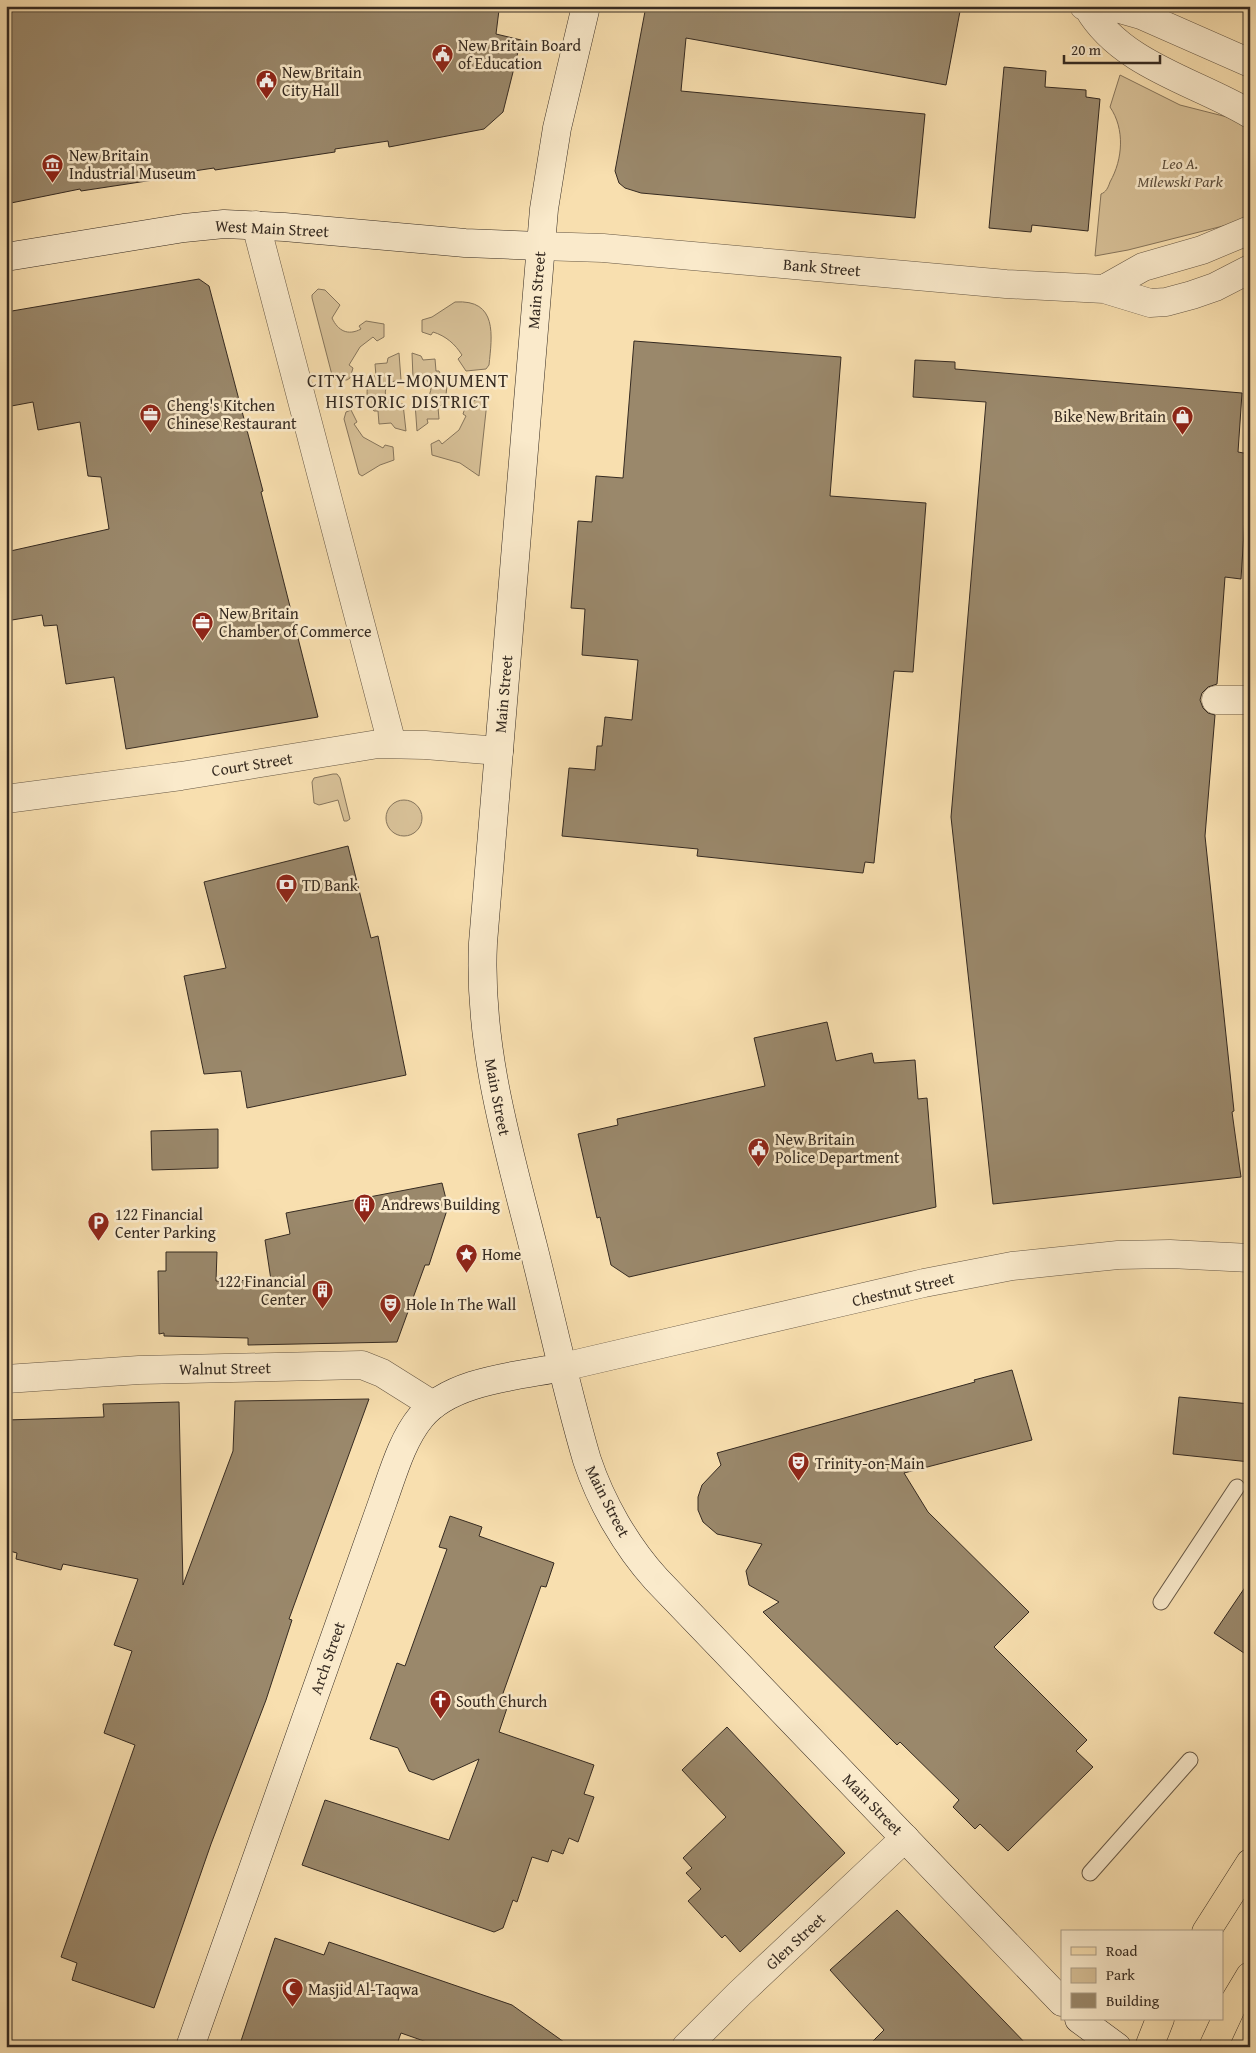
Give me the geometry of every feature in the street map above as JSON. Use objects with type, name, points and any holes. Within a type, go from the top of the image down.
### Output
[{"type":"main road","points":[[1207,1930],[1250,1863]]},
{"type":"main road","points":[[1213,2047],[1232,2006],[1250,1976]]},
{"type":"main road","points":[[1148,2047],[1160,2020]]},
{"type":"street","name":"Main Street","points":[[586,6],[556,128],[540,246],[483,944],[484,1016],[494,1086],[502,1123],[590,1470],[606,1503],[635,1552],[656,1579],[1061,2001]]},
{"type":"street","points":[[1086,7],[1113,7],[1140,14],[1250,63]]},
{"type":"street","points":[[1086,7],[1098,24],[1120,44],[1170,75],[1250,114]]},
{"type":"street","name":"West Main Street","points":[[6,257],[184,228],[224,224],[256,225],[465,243],[540,246]]},
{"type":"street","points":[[256,225],[392,744]]},
{"type":"street","points":[[1104,289],[1143,267],[1209,247],[1250,230]]},
{"type":"street","name":"Bank Street","points":[[540,246],[609,248],[1006,284],[1104,289],[1150,303],[1166,302],[1215,287],[1250,269]]},
{"type":"street","points":[[1216,700],[1250,700]]},
{"type":"street","name":"Court Street","points":[[6,798],[182,776],[334,750],[392,744],[499,751]]},
{"type":"street","name":"Chestnut Street","points":[[563,1367],[924,1283],[1012,1266],[1118,1255],[1170,1254],[1250,1258]]},
{"type":"street","name":"Walnut Street","points":[[6,1380],[139,1370],[362,1365],[382,1373],[433,1405]]},
{"type":"street","name":"Arch Street","points":[[190,2047],[394,1470],[416,1424],[433,1405],[448,1395],[470,1386],[563,1367]]},
{"type":"street","name":"Glen Street","points":[[686,2047],[739,1994],[905,1838]]},
{"type":"street","points":[[1081,2020],[1117,2047]]},
{"type":"lane","points":[[1161,1602],[1238,1487]]},
{"type":"lane","points":[[1090,1873],[1190,1760]]},
{"type":"green space","name":"Leo A. Milewski Park","points":[[1120,75],[1180,105],[1235,119],[1250,128],[1250,215],[1231,224],[1128,250],[1095,256],[1101,194],[1106,191],[1118,164],[1120,154],[1120,134],[1115,116],[1110,107]]},
{"type":"green space","points":[[318,289],[325,290],[340,305],[332,318],[340,329],[348,332],[356,331],[361,329],[359,326],[366,321],[384,324],[384,337],[377,341],[373,337],[360,347],[349,365],[353,368],[350,378],[347,380],[335,379],[332,375],[312,298],[312,295]]},
{"type":"green space","points":[[455,302],[479,306],[485,313],[491,332],[489,365],[486,369],[466,371],[458,359],[462,355],[450,341],[433,332],[431,335],[422,332],[422,320],[432,317]]},
{"type":"green space","points":[[399,353],[401,380],[390,382],[385,391],[390,401],[403,404],[406,431],[395,428],[391,423],[379,424],[378,411],[374,411],[371,407],[367,394],[370,380],[373,376],[376,376],[375,364],[387,363],[388,358]]},
{"type":"green space","points":[[412,353],[421,356],[423,360],[435,359],[436,371],[439,371],[447,386],[445,403],[438,407],[439,419],[427,419],[428,423],[417,431],[415,403],[430,394],[431,387],[427,380],[413,378]]},
{"type":"green space","points":[[484,399],[487,402],[479,476],[460,463],[432,455],[431,444],[439,440],[442,444],[459,430],[466,416],[463,414],[467,402]]},
{"type":"green space","points":[[351,410],[357,422],[354,424],[363,437],[383,448],[385,445],[393,447],[394,460],[380,465],[362,476],[359,474],[344,419],[346,412]]},
{"type":"green space","points":[[337,774],[340,778],[350,819],[347,821],[344,821],[338,800],[319,805],[314,803],[312,782],[314,778]]},
{"type":"green space","points":[[404,800],[411,801],[417,805],[421,811],[421,825],[417,831],[411,835],[404,836],[397,835],[391,831],[387,825],[386,818],[387,811],[391,805],[397,801]]},
{"type":"building","points":[[6,6],[470,6],[499,10],[496,34],[521,40],[503,112],[484,129],[389,147],[388,141],[335,149],[335,152],[215,170],[214,168],[160,176],[160,179],[81,191],[80,189],[6,204]]},
{"type":"building","points":[[646,6],[961,6],[946,85],[686,38],[681,91],[925,114],[915,218],[641,193],[625,188],[619,183],[615,171]]},
{"type":"building","points":[[1004,67],[1046,71],[1045,87],[1086,90],[1086,97],[1100,99],[1088,231],[1032,225],[1031,232],[989,228]]},
{"type":"building","points":[[199,279],[209,286],[263,491],[261,492],[318,717],[126,749],[114,677],[66,684],[57,625],[44,626],[42,615],[6,621],[6,552],[109,529],[101,477],[88,476],[80,422],[38,430],[33,402],[6,407],[6,312]]},
{"type":"building","points":[[634,341],[841,357],[830,496],[926,503],[913,672],[894,671],[874,863],[865,862],[863,873],[697,856],[698,849],[562,836],[569,768],[595,770],[597,746],[602,746],[605,717],[632,720],[638,660],[582,655],[585,609],[571,608],[578,521],[592,522],[596,476],[623,478]]},
{"type":"building","points":[[915,360],[955,362],[955,369],[1242,393],[1238,452],[1249,454],[1241,579],[1225,577],[1217,684],[1208,687],[1202,693],[1200,700],[1203,708],[1208,713],[1215,715],[1205,836],[1234,1111],[1232,1112],[1241,1177],[993,1204],[951,817],[986,402],[913,397]]},
{"type":"building","points":[[348,846],[371,938],[378,936],[406,1075],[247,1108],[241,1071],[204,1074],[184,976],[226,968],[204,882]]},
{"type":"building","name":"New Britain Police Department","points":[[827,1022],[836,1061],[872,1053],[874,1063],[915,1060],[918,1099],[927,1098],[936,1207],[629,1277],[611,1265],[600,1217],[597,1218],[578,1134],[618,1125],[617,1119],[765,1086],[754,1038]]},
{"type":"building","points":[[218,1129],[218,1168],[152,1170],[151,1131]]},
{"type":"building","points":[[442,1183],[448,1207],[429,1265],[425,1265],[397,1342],[248,1345],[248,1338],[164,1336],[164,1333],[159,1334],[158,1271],[166,1271],[166,1252],[217,1252],[216,1281],[271,1280],[265,1240],[290,1234],[286,1213]]},
{"type":"building","points":[[1012,1370],[1032,1440],[904,1473],[928,1512],[1029,1612],[994,1647],[1087,1740],[1076,1751],[1093,1767],[1008,1851],[980,1824],[975,1829],[953,1807],[959,1800],[900,1742],[897,1745],[763,1612],[779,1602],[749,1585],[746,1571],[762,1544],[717,1534],[703,1522],[698,1510],[698,1497],[702,1485],[721,1465],[717,1453],[975,1382],[974,1380]]},
{"type":"building","points":[[1179,1397],[1250,1404],[1250,1462],[1173,1454]]},
{"type":"building","points":[[369,1399],[289,1619],[292,1620],[266,1700],[211,1844],[154,2008],[72,1980],[77,1963],[61,1957],[135,1745],[104,1733],[132,1651],[114,1645],[138,1579],[63,1564],[61,1570],[16,1559],[17,1553],[6,1550],[6,1420],[104,1417],[103,1404],[179,1402],[183,1585],[233,1451],[235,1401]]},
{"type":"building","name":"South Church","points":[[450,1516],[482,1527],[479,1536],[554,1563],[546,1587],[541,1586],[501,1699],[509,1702],[499,1732],[594,1765],[584,1794],[594,1797],[578,1842],[569,1838],[563,1854],[552,1850],[548,1862],[532,1857],[517,1902],[513,1900],[503,1928],[494,1932],[302,1865],[325,1800],[449,1840],[479,1759],[433,1780],[409,1771],[398,1748],[370,1739],[397,1663],[405,1666],[447,1549],[439,1547]]},
{"type":"building","points":[[1250,1580],[1250,1657],[1214,1633]]},
{"type":"building","points":[[727,1727],[845,1853],[740,1952],[725,1935],[722,1938],[688,1901],[701,1889],[686,1873],[692,1868],[683,1858],[726,1817],[682,1770]]},
{"type":"building","points":[[897,1910],[1029,2047],[867,2047],[884,2030],[830,1970]]},
{"type":"building","points":[[275,1938],[324,1955],[329,1942],[512,2005],[571,2047],[441,2047],[401,2033],[397,2044],[380,2047],[239,2047]]},
{"type":"place","name":"New Britain Board of Education","points":[[442,73]]},
{"type":"place","name":"New Britain City Hall","points":[[266,100]]},
{"type":"place","name":"New Britain Industrial Museum","points":[[53,183]]},
{"type":"place","name":"Cheng's Kitchen Chinese Restaurant","points":[[151,433]]},
{"type":"place","name":"Bike New Britain","points":[[1182,435]]},
{"type":"place","name":"New Britain Chamber of Commerce","points":[[203,641]]},
{"type":"place","name":"TD Bank","points":[[286,904]]},
{"type":"place","name":"New Britain Police Department","points":[[759,1167]]},
{"type":"place","name":"Andrews Building","points":[[365,1223]]},
{"type":"place","name":"122 Financial Center Parking","points":[[99,1242]]},
{"type":"place","name":"Home","points":[[466,1273]]},
{"type":"place","name":"122 Financial Center","points":[[322,1309]]},
{"type":"place","name":"Hole In The Wall","points":[[390,1323]]},
{"type":"place","name":"Trinity-on-Main","points":[[799,1482]]},
{"type":"place","name":"South Church","points":[[440,1720]]},
{"type":"place","name":"Masjid Al-Taqwa","points":[[292,2008]]},
{"type":"district","name":"CITY HALL–MONUMENT HISTORIC DISTRICT","points":[[408,391]]}]
